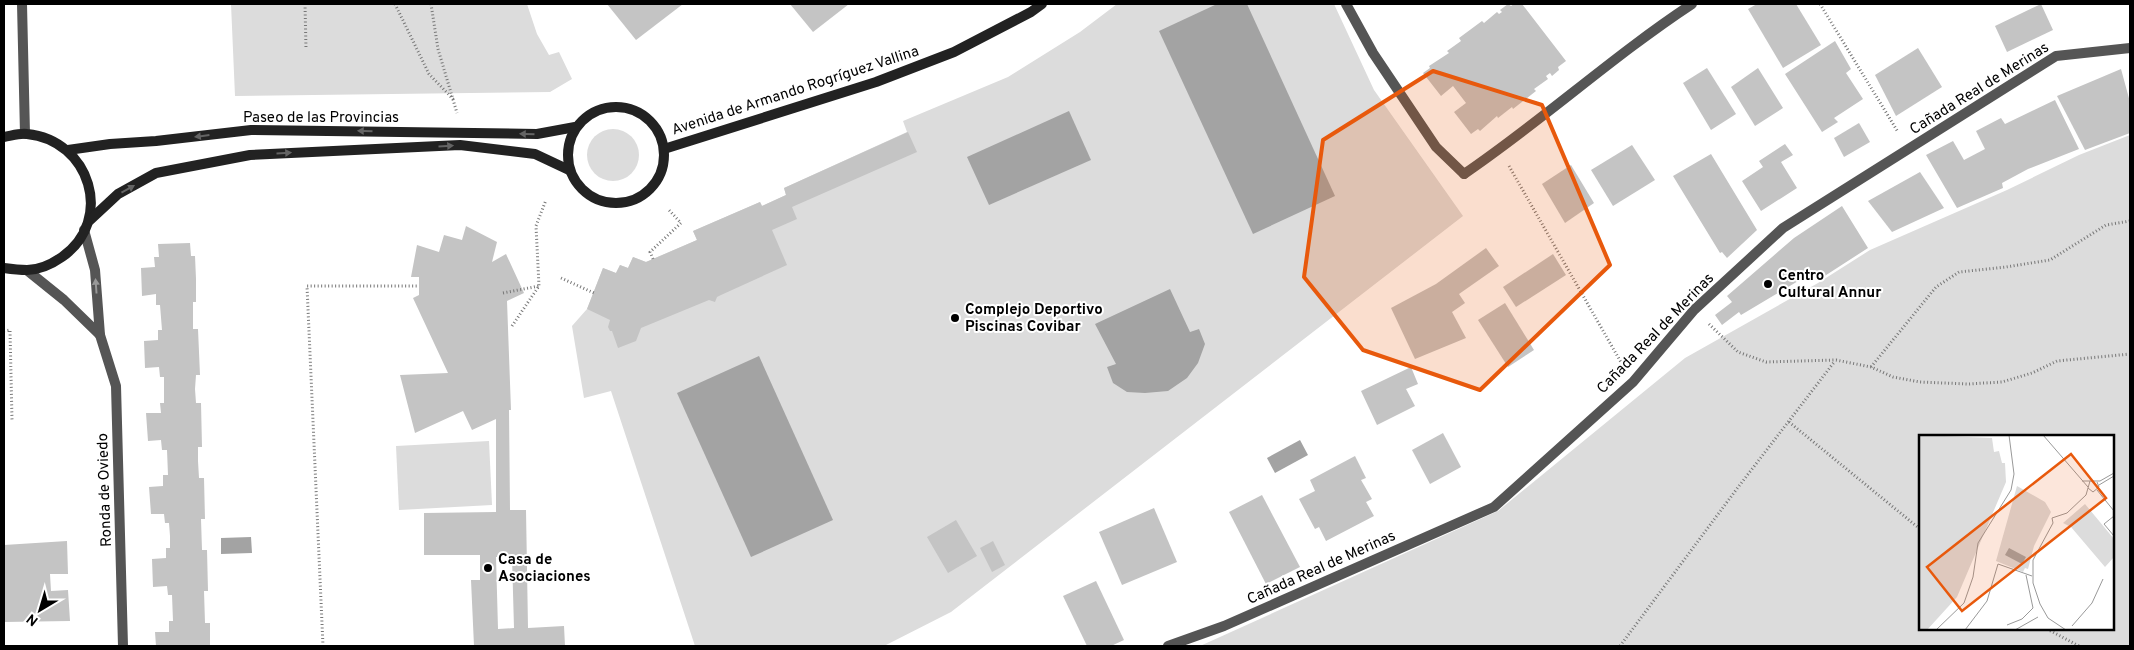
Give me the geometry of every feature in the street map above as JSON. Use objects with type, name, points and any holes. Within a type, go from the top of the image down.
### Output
[{"type":"street","points":[[22,4],[25,134]]},
{"type":"street","name":"Avenida de Armando Rogríguez Vallina","points":[[664,149],[876,82],[954,52],[1031,12],[1042,4]]},
{"type":"street","points":[[1346,4],[1373,53],[1436,147],[1464,174],[1499,150],[1656,27],[1692,4]]},
{"type":"street","name":"Cañada Real de Merinas","points":[[1168,646],[1224,626],[1494,507],[1633,382],[1694,310],[1783,228],[2056,56],[2130,48]]},
{"type":"street","points":[[615,106],[638,111],[656,127],[664,149],[663,169],[653,187],[636,199],[616,204],[596,200],[580,188],[569,170],[567,155],[569,140],[575,127],[592,112],[615,106]]},
{"type":"street","name":"Paseo de las Provincias","points":[[68,150],[110,144],[156,142],[251,130],[537,134],[575,127]]},
{"type":"street","points":[[4,137],[25,134],[48,138],[68,150],[83,169],[92,193],[90,220],[73,250],[53,264],[28,271],[4,268]]},
{"type":"street","name":"Paseo de las Provincias","points":[[90,220],[118,194],[156,173],[250,154],[460,145],[535,154],[569,170]]},
{"type":"street","name":"Ronda de Oviedo","points":[[84,230],[95,270],[100,335],[116,386],[123,646]]},
{"type":"street","name":"Ronda de Oviedo","points":[[28,271],[64,300],[100,335]]},
{"type":"path","points":[[305,4],[306,49]]},
{"type":"path","points":[[395,4],[429,74],[454,101]]},
{"type":"path","points":[[431,4],[438,49],[458,116]]},
{"type":"path","points":[[1820,4],[1908,149]]},
{"type":"path","points":[[1499,150],[1633,382]]},
{"type":"path","points":[[512,326],[539,286],[536,226],[546,200]]},
{"type":"path","points":[[654,259],[650,252],[681,224],[669,210]]},
{"type":"path","points":[[1870,367],[1936,287],[1959,272],[2050,260],[2106,225],[2130,220]]},
{"type":"path","points":[[561,278],[594,293]]},
{"type":"path","points":[[323,646],[307,286],[418,286]]},
{"type":"path","points":[[503,293],[539,286]]},
{"type":"path","points":[[1694,310],[1738,352],[1766,362],[1836,360],[1870,367],[1893,377],[1920,382],[1977,384],[2002,382],[2032,373],[2057,361],[2130,354]]},
{"type":"path","points":[[4,331],[10,330],[12,420]]},
{"type":"path","points":[[1620,646],[1836,360]]},
{"type":"path","points":[[1789,422],[1919,528]]},
{"type":"path","points":[[2050,630],[2080,646]]},
{"type":"highlighted area","points":[[1433,71],[1542,105],[1610,265],[1480,390],[1363,350],[1304,277],[1323,140]]},
{"type":"shaded area","points":[[231,4],[527,4],[537,34],[549,55],[559,52],[572,79],[550,92],[235,96]]},
{"type":"shaded area","name":"Complejo Deportivo Piscinas Covibar","points":[[1117,4],[1334,4],[1374,90],[1463,216],[951,612],[884,646],[695,646],[611,391],[584,398],[572,326],[587,309],[603,268],[616,273],[620,265],[628,268],[633,257],[646,262],[697,240],[693,231],[760,202],[762,206],[786,195],[784,188],[907,132],[903,121],[1008,77],[1080,32]]},
{"type":"shaded area","points":[[1217,4],[1247,4],[1335,196],[1253,234],[1159,31]]},
{"type":"shaded area","points":[[1069,111],[1091,160],[989,205],[967,157]]},
{"type":"shaded area","points":[[608,129],[618,129],[632,136],[639,150],[639,160],[632,174],[618,181],[608,181],[598,177],[591,170],[587,160],[587,150],[591,140],[598,133]]},
{"type":"shaded area","points":[[2130,135],[2130,646],[1200,646],[1498,511],[1685,358],[1818,283],[1870,250],[2007,190],[2079,155]]},
{"type":"shaded area","points":[[1170,289],[1190,332],[1199,329],[1205,344],[1198,363],[1187,378],[1168,391],[1127,392],[1113,383],[1107,367],[1116,364],[1095,324]]},
{"type":"shaded area","points":[[759,356],[833,520],[751,557],[677,393]]},
{"type":"shaded area","points":[[1300,440],[1308,455],[1275,473],[1267,458]]},
{"type":"shaded area","points":[[489,441],[492,505],[399,510],[396,446]]},
{"type":"shaded area","points":[[251,537],[252,553],[221,554],[221,538]]},
{"type":"building","points":[[607,4],[683,4],[636,40]]},
{"type":"building","points":[[790,4],[849,4],[813,32]]},
{"type":"building","points":[[1508,4],[1511,6],[1522,4],[1566,61],[1558,67],[1559,70],[1552,76],[1550,73],[1546,76],[1548,79],[1534,89],[1536,91],[1513,109],[1512,107],[1498,118],[1497,116],[1480,131],[1478,129],[1471,134],[1454,112],[1466,103],[1453,86],[1441,96],[1423,73],[1430,68],[1429,66],[1449,53],[1447,51],[1461,41],[1459,38],[1482,21],[1484,23],[1497,12],[1499,14],[1502,12],[1500,10]]},
{"type":"building","points":[[1757,4],[1796,4],[1821,45],[1783,68],[1748,9]]},
{"type":"building","points":[[2041,4],[2053,30],[2007,52],[1995,26]]},
{"type":"building","points":[[1835,41],[1851,69],[1846,73],[1863,99],[1834,118],[1838,122],[1822,132],[1785,74]]},
{"type":"building","points":[[1918,48],[1942,87],[1896,116],[1875,75]]},
{"type":"building","points":[[1707,68],[1736,114],[1711,130],[1683,83]]},
{"type":"building","points":[[1758,68],[1783,108],[1755,126],[1731,87]]},
{"type":"building","points":[[2121,69],[2130,102],[2130,133],[2085,150],[2057,96]]},
{"type":"building","points":[[2055,100],[2079,149],[2028,169],[2002,183],[2003,188],[1957,208],[1926,155],[1953,141],[1964,160],[1985,149],[1976,131],[2001,118],[2005,124]]},
{"type":"building","points":[[1859,123],[1870,142],[1844,157],[1834,138]]},
{"type":"building","points":[[908,132],[917,152],[792,207],[797,219],[772,230],[787,265],[717,297],[715,302],[709,300],[641,328],[636,341],[618,348],[612,331],[608,327],[610,320],[587,309],[603,268],[616,273],[620,265],[628,268],[633,257],[646,262],[697,240],[693,231],[760,202],[762,206],[786,195],[784,188]]},
{"type":"building","points":[[1785,144],[1793,155],[1781,162],[1797,188],[1761,211],[1742,181],[1763,167],[1759,161]]},
{"type":"building","points":[[1632,145],[1655,180],[1613,206],[1591,170]]},
{"type":"building","points":[[1711,154],[1757,230],[1727,258],[1722,252],[1720,253],[1673,176]]},
{"type":"building","points":[[1571,165],[1594,203],[1565,223],[1542,184]]},
{"type":"building","points":[[1920,172],[1944,208],[1892,232],[1868,201]]},
{"type":"building","points":[[1842,206],[1868,248],[1820,279],[1815,271],[1741,315],[1739,312],[1722,325],[1715,315],[1732,302],[1727,296],[1794,238]]},
{"type":"building","points":[[466,226],[497,242],[492,262],[506,254],[524,293],[507,301],[511,410],[509,410],[510,510],[526,510],[528,628],[564,626],[565,646],[474,646],[471,580],[480,580],[480,555],[424,555],[424,513],[496,512],[496,419],[472,430],[463,411],[415,433],[400,375],[448,373],[413,298],[419,295],[419,277],[411,277],[417,245],[439,252],[444,235],[462,240]],"holes":[[[496,557],[512,557],[514,628],[498,629]]]},
{"type":"building","points":[[190,243],[191,256],[195,256],[196,302],[193,302],[193,329],[198,329],[200,375],[196,375],[195,389],[196,403],[201,403],[202,447],[198,447],[198,461],[199,478],[204,478],[205,519],[201,519],[202,550],[207,550],[208,591],[204,591],[205,623],[210,623],[210,646],[156,646],[155,632],[169,632],[169,621],[173,621],[172,595],[168,595],[167,586],[153,587],[152,559],[166,558],[166,548],[170,548],[170,536],[169,523],[165,523],[164,514],[151,514],[149,487],[163,486],[163,475],[168,475],[167,450],[162,450],[161,440],[148,441],[146,413],[161,413],[160,403],[164,403],[164,377],[160,377],[159,367],[145,368],[144,341],[158,340],[158,330],[162,330],[160,305],[156,305],[156,294],[142,296],[141,268],[155,267],[154,257],[159,257],[158,244]]},
{"type":"building","points":[[1486,248],[1499,266],[1459,294],[1465,303],[1452,312],[1466,338],[1415,359],[1391,308],[1436,284]]},
{"type":"building","points":[[1553,254],[1566,275],[1516,307],[1503,287]]},
{"type":"building","points":[[1505,303],[1534,350],[1508,367],[1478,320]]},
{"type":"building","points":[[1411,367],[1418,384],[1406,389],[1415,406],[1377,425],[1361,391]]},
{"type":"building","points":[[1443,433],[1461,467],[1430,484],[1412,450]]},
{"type":"building","points":[[1355,456],[1366,478],[1361,480],[1372,499],[1366,502],[1374,516],[1326,541],[1319,527],[1315,529],[1299,499],[1315,491],[1310,480]]},
{"type":"building","points":[[1262,495],[1300,567],[1266,584],[1229,512]]},
{"type":"building","points":[[1154,508],[1177,562],[1122,585],[1099,532]]},
{"type":"building","points":[[956,520],[977,556],[948,573],[927,537]]},
{"type":"building","points":[[67,541],[68,574],[50,574],[51,591],[68,590],[70,621],[4,622],[4,545]]},
{"type":"building","points":[[993,541],[1005,565],[992,572],[980,548]]},
{"type":"building","points":[[1096,581],[1124,640],[1111,646],[1087,646],[1063,596]]},
{"type":"place","name":"Centro Cultural Annur","points":[[1768,284]]},
{"type":"place","name":"Complejo Deportivo Piscinas Covibar","points":[[955,318]]},
{"type":"place","name":"Casa de Asociaciones","points":[[488,568]]}]
